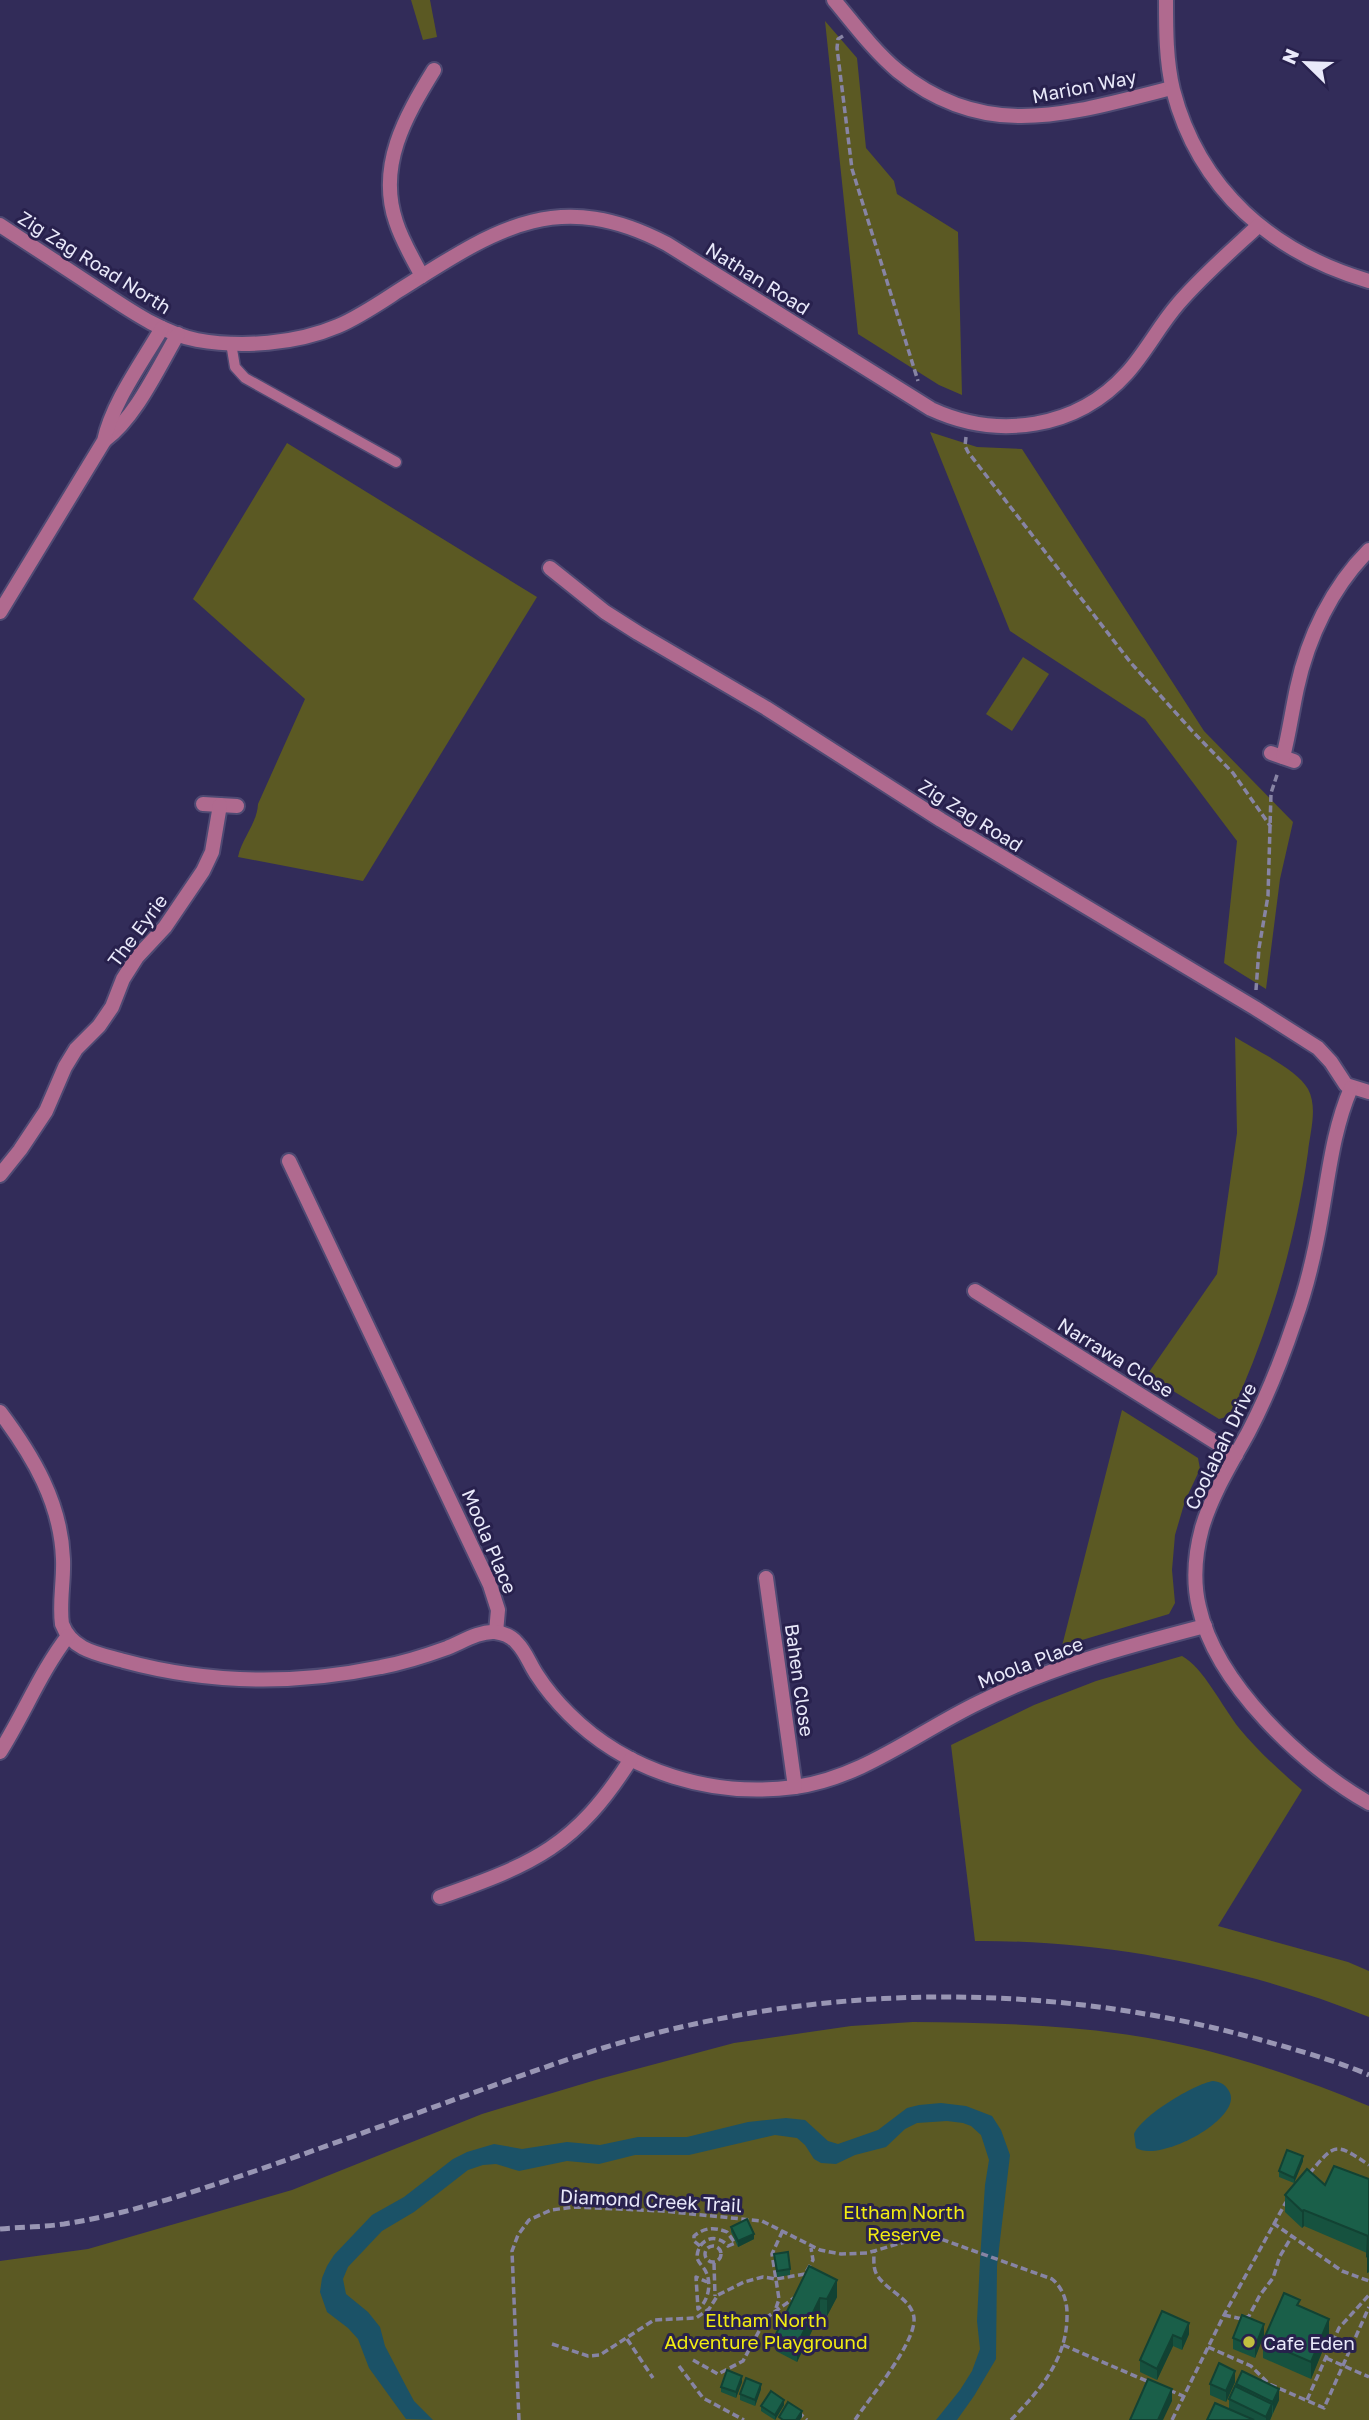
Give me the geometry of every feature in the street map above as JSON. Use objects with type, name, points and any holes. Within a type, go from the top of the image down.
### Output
[{"type":"street","name":"Marion Way","points":[[834,0],[898,70],[936,95],[979,111],[1014,116],[1047,116],[1172,88]]},
{"type":"street","points":[[1166,0],[1172,88],[1188,133],[1203,162],[1231,198],[1258,226],[1327,268],[1369,281]]},
{"type":"street","points":[[422,276],[396,222],[390,173],[403,125],[434,70]]},
{"type":"street","name":"Nathan Road","points":[[170,331],[197,340],[231,343],[285,340],[330,329],[360,315],[472,244],[530,221],[569,216],[620,223],[651,235],[692,258],[931,409],[970,422],[1002,427],[1019,426],[1038,424],[1073,413],[1101,397],[1128,373],[1190,290],[1258,226]]},
{"type":"street","name":"Zig Zag Road North","points":[[0,225],[116,301],[170,331]]},
{"type":"street","points":[[0,612],[104,441],[121,400],[170,331]]},
{"type":"street","points":[[1283,757],[1296,689],[1312,638],[1338,589],[1369,550]]},
{"type":"street","name":"Zig Zag Road","points":[[550,568],[589,600],[638,633],[819,741],[988,849],[1318,1048],[1331,1062],[1342,1081],[1351,1088]]},
{"type":"street","points":[[203,804],[237,806]]},
{"type":"street","name":"The Eyrie","points":[[0,1175],[46,1111],[76,1049],[113,1007],[123,979],[138,957],[165,927],[203,871],[212,852],[220,805]]},
{"type":"street","points":[[1351,1088],[1369,1092]]},
{"type":"street","name":"Coolabah Drive","points":[[1351,1088],[1338,1124],[1315,1246],[1296,1318],[1269,1388],[1214,1497],[1199,1542],[1195,1576],[1196,1593],[1205,1626],[1231,1675],[1272,1727],[1324,1774],[1369,1803]]},
{"type":"street","name":"Moola Place","points":[[289,1161],[491,1585],[498,1610],[496,1632],[519,1644],[547,1690],[583,1727],[631,1759],[661,1773],[710,1786],[744,1790],[796,1787],[824,1781],[857,1769],[1008,1689],[1102,1655],[1205,1626]]},
{"type":"street","name":"Narrawa Close","points":[[975,1292],[1236,1455]]},
{"type":"street","points":[[0,1412],[36,1464],[55,1513],[63,1560],[61,1617],[68,1636],[87,1650],[157,1669],[206,1677],[261,1681],[337,1675],[382,1667],[445,1648],[477,1635],[496,1632]]},
{"type":"street","name":"Bahen Close","points":[[766,1578],[796,1787]]},
{"type":"street","points":[[0,1752],[55,1654],[68,1636]]},
{"type":"street","points":[[440,1897],[513,1870],[560,1843],[601,1803],[631,1759]]},
{"type":"lane","points":[[231,343],[235,367],[245,378],[396,462]]},
{"type":"path","points":[[1255,1008],[1259,948],[1268,895],[1271,793],[1283,757]]},
{"type":"path","points":[[1307,2177],[1328,2153],[1338,2148],[1345,2149],[1369,2165]]},
{"type":"path","points":[[1172,2420],[1273,2223],[1291,2197]]},
{"type":"path","name":"Diamond Creek Trail","points":[[519,2420],[511,2258],[518,2235],[535,2216],[563,2208],[662,2211],[758,2220],[820,2250],[841,2253],[874,2252],[915,2239],[937,2238],[1052,2279],[1062,2291],[1067,2309],[1063,2345],[1057,2362],[1045,2381],[1011,2420]]},
{"type":"path","points":[[1273,2223],[1342,2271],[1369,2281]]},
{"type":"path","points":[[715,2238],[716,2228]]},
{"type":"path","points":[[700,2246],[694,2239],[696,2235],[716,2228],[727,2232],[735,2243],[729,2246],[723,2240],[715,2238],[705,2240],[700,2246],[697,2253],[698,2262],[707,2272],[707,2282],[707,2298],[698,2309],[696,2277],[707,2282]]},
{"type":"path","points":[[774,2310],[779,2299],[772,2254],[783,2230]]},
{"type":"path","points":[[1224,2315],[1242,2319],[1249,2316],[1273,2278],[1280,2256],[1292,2236]]},
{"type":"path","points":[[805,2278],[813,2260],[811,2246]]},
{"type":"path","points":[[706,2258],[708,2248],[718,2247],[722,2256],[714,2263]]},
{"type":"path","points":[[855,2420],[906,2346],[914,2323],[910,2308],[875,2272],[874,2252]]},
{"type":"path","points":[[698,2262],[706,2258]]},
{"type":"path","points":[[706,2258],[714,2263]]},
{"type":"path","points":[[552,2344],[594,2357],[606,2353],[654,2320],[696,2318],[709,2309],[715,2298],[714,2263]]},
{"type":"path","points":[[715,2298],[755,2279],[776,2279],[807,2272]]},
{"type":"path","points":[[718,2374],[743,2361],[763,2321],[774,2310],[792,2300],[798,2292]]},
{"type":"path","points":[[1307,2401],[1342,2323],[1369,2295]]},
{"type":"path","points":[[1208,2347],[1249,2365],[1269,2384],[1324,2408],[1369,2307]]},
{"type":"path","points":[[626,2339],[653,2378]]},
{"type":"path","points":[[1063,2345],[1183,2396]]},
{"type":"path","points":[[1326,2358],[1369,2376]]},
{"type":"path","points":[[693,2360],[718,2374],[731,2376]]},
{"type":"path","points":[[678,2366],[703,2399],[744,2420]]},
{"type":"path","points":[[793,2409],[807,2420]]},
{"type":"green space","points":[[411,0],[430,0],[437,37],[423,40]]},
{"type":"green space","points":[[825,21],[857,58],[866,148],[894,181],[897,194],[958,232],[962,395],[939,385],[858,334]]},
{"type":"green space","points":[[930,432],[977,447],[1022,449],[1204,731],[1293,822],[1280,879],[1266,989],[1224,963],[1237,841],[1145,719],[1010,631]]},
{"type":"green space","points":[[287,443],[537,597],[363,881],[238,857],[255,818],[258,804],[305,699],[193,599]]},
{"type":"green space","points":[[1023,657],[1049,674],[1012,731],[986,714]]},
{"type":"green space","points":[[1235,1037],[1295,1074],[1308,1089],[1313,1112],[1303,1187],[1279,1287],[1257,1352],[1230,1416],[1219,1419],[1147,1375],[1217,1274],[1237,1133]]},
{"type":"green space","points":[[1122,1410],[1198,1458],[1200,1469],[1185,1501],[1175,1535],[1172,1570],[1175,1603],[1169,1614],[1062,1646]]},
{"type":"green space","points":[[1182,1656],[1198,1669],[1246,1736],[1302,1790],[1218,1926],[1348,1962],[1369,1971],[1369,2017],[1274,1984],[1175,1960],[1075,1946],[975,1941],[951,1745],[1034,1705],[1096,1681]]},
{"type":"green space","name":"Eltham North Reserve","points":[[913,2022],[1048,2026],[1150,2038],[1253,2064],[1369,2106],[1369,2420],[0,2420],[0,2261],[88,2249],[292,2190],[482,2114],[734,2043],[851,2026]]},
{"type":"water","points":[[1213,2081],[1227,2088],[1230,2103],[1223,2115],[1211,2126],[1179,2144],[1162,2149],[1147,2151],[1136,2148],[1134,2134],[1157,2110],[1182,2094]]},
{"type":"water","points":[[941,2103],[966,2106],[992,2116],[1001,2130],[1010,2155],[997,2266],[996,2359],[957,2420],[936,2420],[972,2371],[980,2349],[977,2321],[985,2185],[989,2160],[981,2135],[963,2123],[917,2123],[905,2129],[886,2147],[855,2155],[836,2164],[821,2163],[814,2159],[797,2138],[775,2135],[689,2155],[635,2155],[599,2164],[567,2161],[519,2171],[496,2164],[468,2170],[414,2212],[382,2231],[348,2267],[343,2279],[346,2294],[368,2312],[380,2327],[385,2346],[414,2401],[433,2420],[406,2419],[369,2368],[358,2339],[327,2312],[320,2292],[322,2278],[334,2255],[372,2215],[404,2197],[453,2159],[467,2152],[494,2144],[522,2149],[567,2142],[600,2145],[638,2137],[687,2137],[748,2122],[786,2118],[805,2120],[828,2141],[838,2144],[878,2130],[907,2108]]},
{"type":"building","points":[[1287,2150],[1303,2156],[1294,2178],[1279,2171]]},
{"type":"building","points":[[1334,2166],[1369,2179],[1369,2255],[1367,2256],[1368,2236],[1302,2211],[1285,2195],[1307,2169],[1325,2185]]},
{"type":"building","points":[[747,2219],[754,2234],[738,2241],[731,2227]]},
{"type":"building","points":[[788,2252],[790,2269],[777,2271],[774,2254]]},
{"type":"building","points":[[809,2266],[837,2280],[827,2299],[820,2298],[797,2345],[776,2334]]},
{"type":"building","points":[[1284,2293],[1300,2300],[1297,2305],[1329,2319],[1311,2362],[1263,2341]]},
{"type":"building","points":[[1162,2311],[1189,2323],[1182,2339],[1173,2335],[1157,2369],[1140,2360]]},
{"type":"building","points":[[1242,2315],[1264,2324],[1255,2347],[1233,2338]]},
{"type":"building","points":[[1219,2363],[1235,2371],[1226,2391],[1210,2384]]},
{"type":"building","points":[[727,2370],[742,2376],[736,2392],[721,2387]]},
{"type":"building","points":[[1242,2371],[1279,2389],[1273,2402],[1236,2384]]},
{"type":"building","points":[[746,2378],[761,2384],[755,2400],[740,2394]]},
{"type":"building","points":[[1148,2379],[1172,2389],[1158,2420],[1130,2420]]},
{"type":"building","points":[[1235,2386],[1272,2404],[1266,2417],[1229,2399]]},
{"type":"building","points":[[771,2391],[784,2400],[775,2415],[761,2406]]},
{"type":"building","points":[[788,2402],[802,2411],[796,2420],[783,2420],[779,2417]]},
{"type":"building","points":[[1215,2403],[1254,2420],[1207,2420]]},
{"type":"railway","points":[[0,2229],[64,2224],[137,2208],[255,2171],[569,2059],[653,2034],[739,2015],[826,2003],[914,1997],[1002,1998],[1089,2006],[1176,2020],[1261,2040],[1369,2075]]},
{"type":"place","name":"Cafe Eden","points":[[1249,2342]]},
{"type":"park label","name":"Eltham North Adventure Playground","points":[[766,2330]]}]
